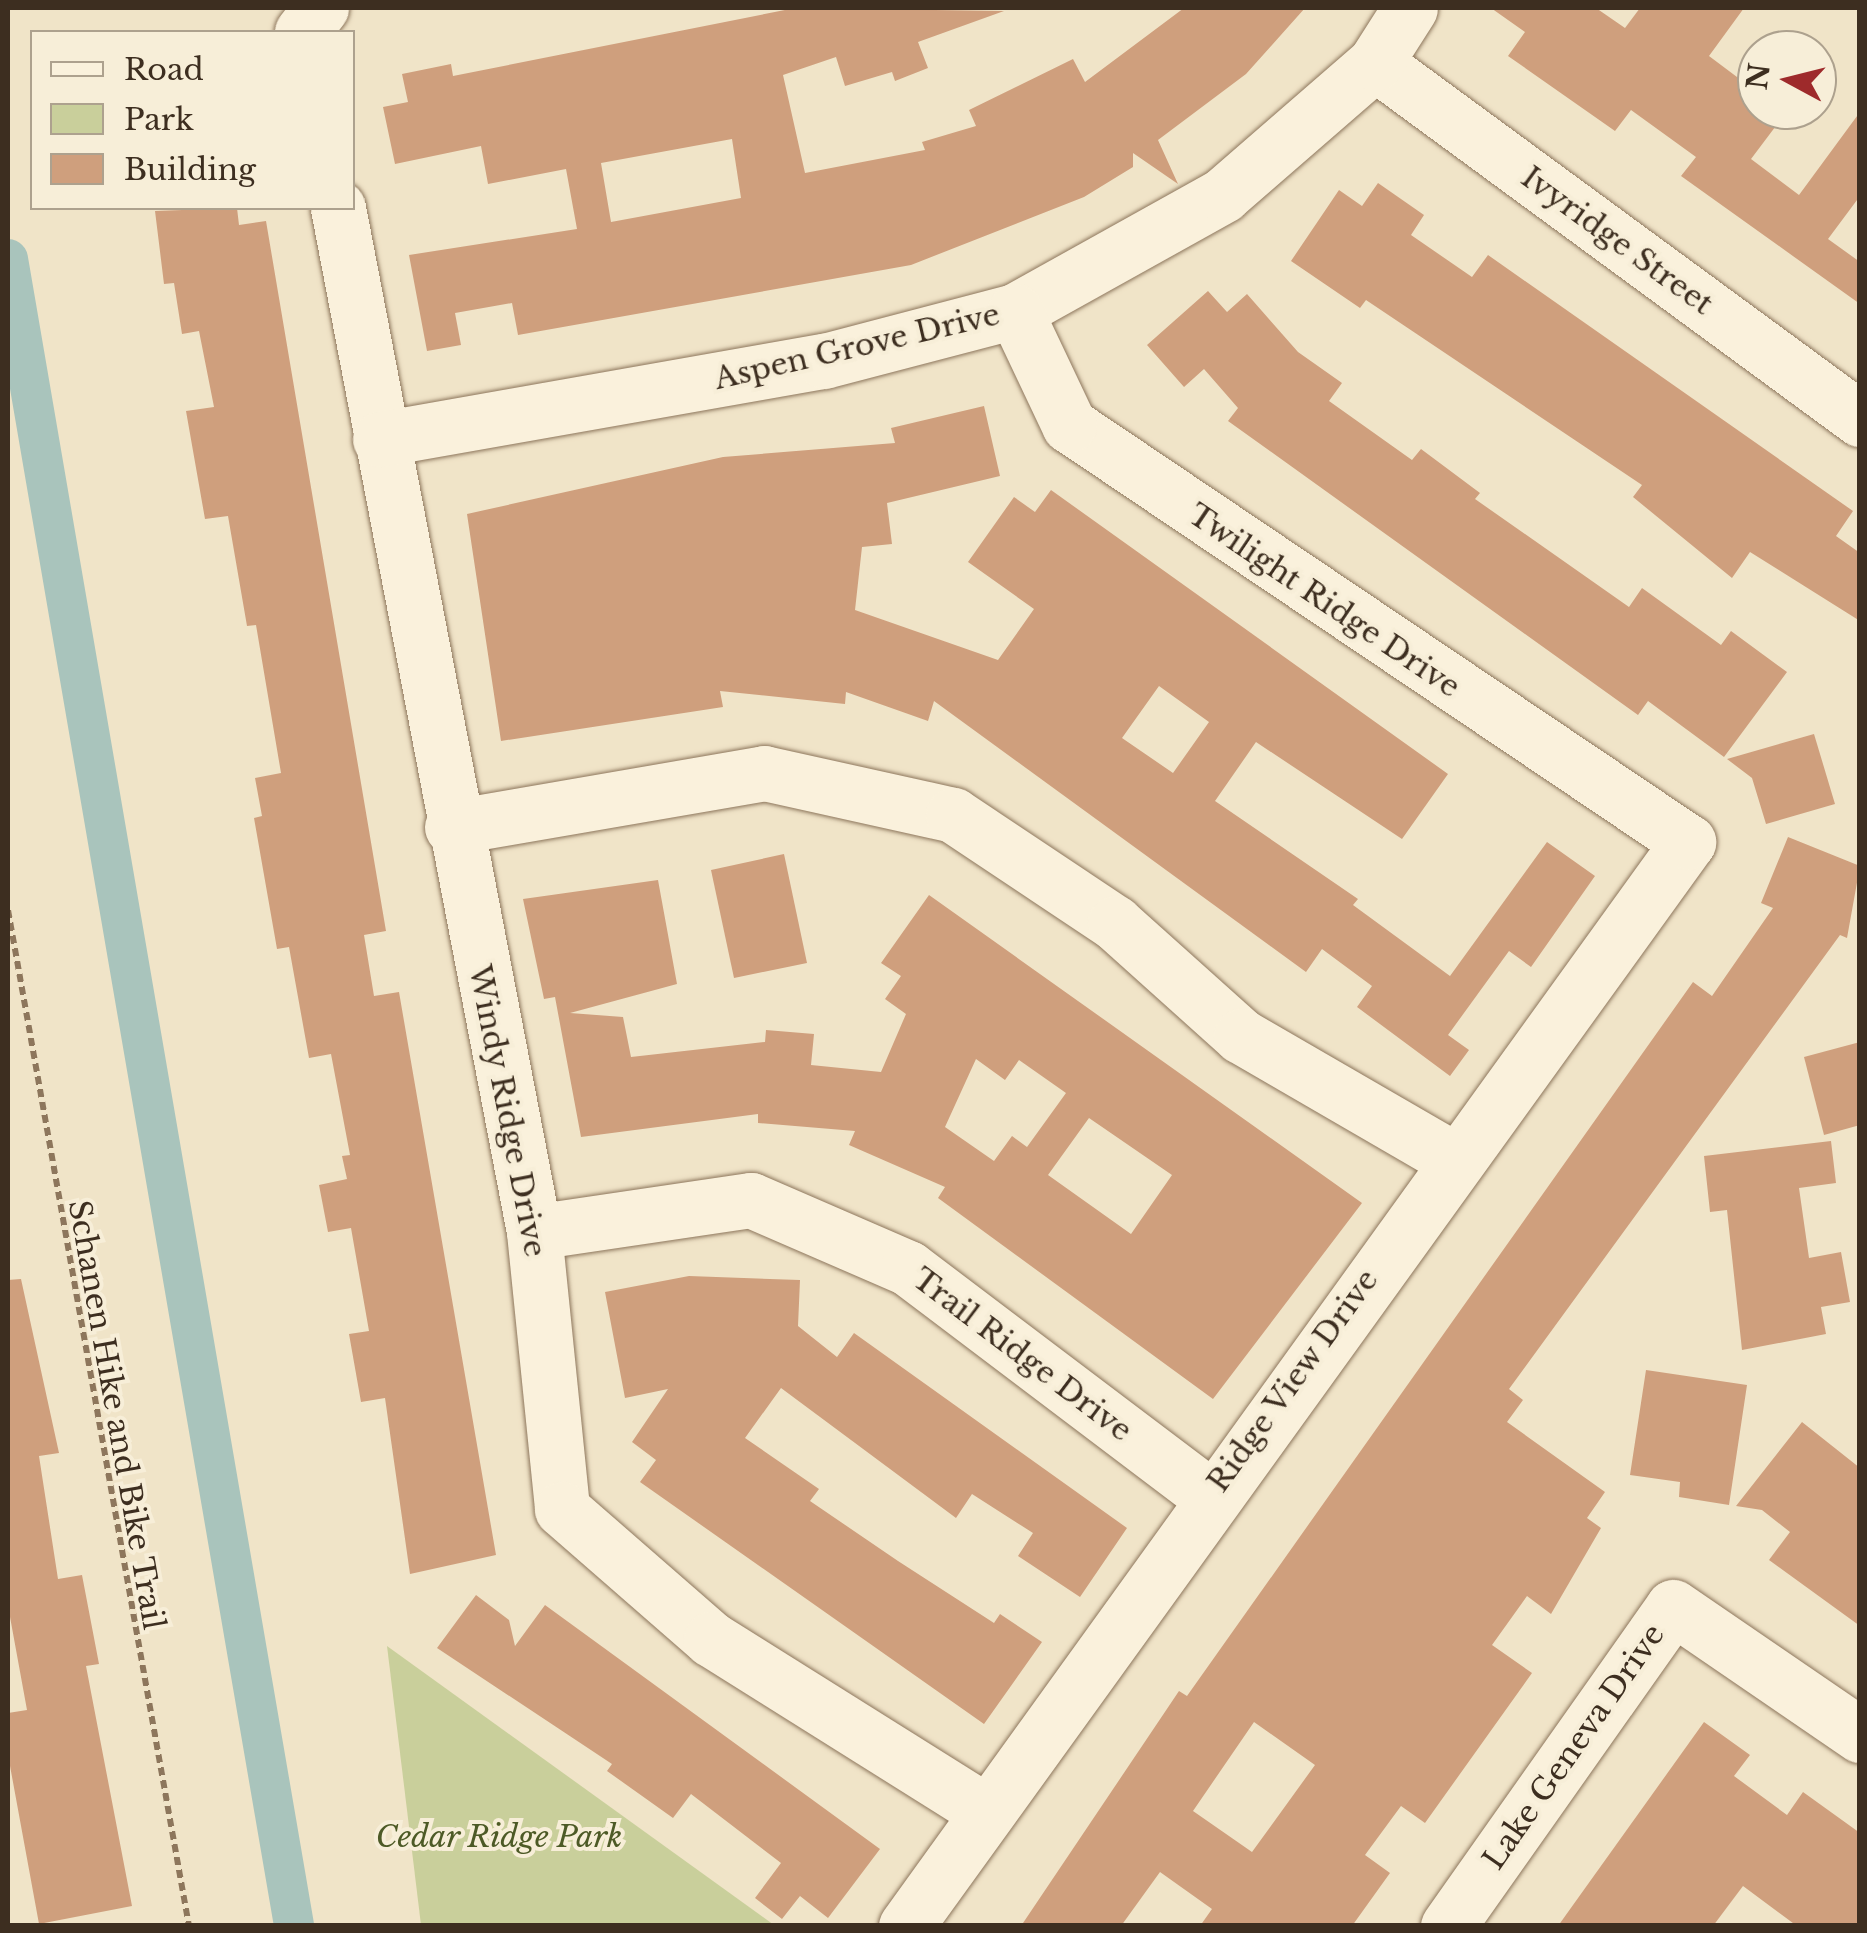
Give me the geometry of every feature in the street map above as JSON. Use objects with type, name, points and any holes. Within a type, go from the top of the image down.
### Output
[{"type":"street","name":"Aspen Grove Drive","points":[[380,438],[824,361],[1015,311],[1223,195],[1376,62],[1410,8]]},
{"type":"street","name":"Ivyridge Street","points":[[1376,62],[1860,418]]},
{"type":"street","name":"Windy Ridge Drive","points":[[338,210],[452,827],[534,1232],[562,1509],[712,1639],[982,1809]]},
{"type":"street","name":"Twilight Ridge Drive","points":[[1015,311],[1069,425],[1688,842]]},
{"type":"street","points":[[452,827],[764,773],[953,815],[1115,923],[1241,1036],[1454,1160]]},
{"type":"street","name":"Ridge View Drive","points":[[906,1926],[982,1809],[1688,842]]},
{"type":"street","name":"Trail Ridge Drive","points":[[534,1232],[751,1200],[908,1268],[1209,1496]]},
{"type":"street","name":"Lake Geneva Drive","points":[[1448,1926],[1674,1606],[1860,1735]]},
{"type":"path","name":"Schanen Hike and Bike Trail","points":[[8,910],[189,1926]]},
{"type":"green space","name":"Cedar Ridge Park","points":[[387,1646],[774,1925],[421,1925]]},
{"type":"building","points":[[795,8],[1004,11],[918,42],[928,68],[895,81],[892,72],[845,86],[836,57],[783,75],[805,173],[925,150],[922,142],[976,126],[969,110],[1073,59],[1085,82],[1184,8],[1305,8],[1246,74],[1158,140],[1178,184],[1133,153],[1133,167],[1084,197],[911,265],[518,335],[512,303],[455,313],[461,345],[427,351],[409,255],[577,229],[566,169],[488,184],[481,146],[395,164],[383,107],[408,102],[402,74],[451,64],[453,76]],"holes":[[[732,139],[741,198],[611,222],[601,163]]]},
{"type":"building","points":[[1491,8],[1596,8],[1625,28],[1640,8],[1744,8],[1709,56],[1737,77],[1737,130],[1773,130],[1751,159],[1799,195],[1860,112],[1860,196],[1828,239],[1860,262],[1860,304],[1681,176],[1696,157],[1631,110],[1615,131],[1508,56],[1525,32]]},
{"type":"building","points":[[1378,183],[1424,215],[1411,235],[1472,277],[1488,255],[1853,511],[1836,536],[1860,553],[1860,621],[1750,552],[1732,578],[1633,497],[1642,485],[1366,300],[1360,308],[1291,261],[1339,190],[1362,206]]},
{"type":"building","points":[[237,210],[239,225],[266,221],[386,931],[364,935],[374,996],[399,992],[496,1555],[410,1574],[385,1398],[361,1402],[349,1334],[369,1331],[351,1228],[328,1232],[319,1185],[347,1179],[342,1156],[350,1155],[331,1054],[309,1058],[289,947],[277,949],[254,818],[262,816],[255,778],[281,773],[256,625],[247,626],[228,516],[205,519],[186,411],[214,407],[199,331],[182,334],[174,283],[164,284],[155,211]]},
{"type":"building","points":[[1208,291],[1227,312],[1247,294],[1298,352],[1342,383],[1329,401],[1412,460],[1421,449],[1480,493],[1475,499],[1629,607],[1642,588],[1721,645],[1731,631],[1787,672],[1724,757],[1648,701],[1638,715],[1228,421],[1238,408],[1204,369],[1184,387],[1147,345]]},
{"type":"building","points":[[984,406],[1000,476],[887,503],[892,544],[862,547],[855,610],[998,660],[1034,609],[968,562],[1014,497],[1035,512],[1051,490],[1448,774],[1402,839],[1256,742],[1215,801],[1358,899],[1353,905],[1450,976],[1547,842],[1595,876],[1531,967],[1509,951],[1448,1035],[1469,1050],[1450,1076],[1357,1007],[1372,986],[1322,949],[1306,972],[934,701],[928,721],[846,692],[845,704],[720,691],[723,707],[501,741],[467,514],[723,457],[895,443],[891,428]],"holes":[[[1159,686],[1209,722],[1173,773],[1122,738]]]},
{"type":"building","points":[[1814,734],[1835,804],[1766,824],[1752,778],[1727,759]]},
{"type":"building","points":[[1788,837],[1860,866],[1847,938],[1840,935],[1509,1389],[1523,1400],[1507,1422],[1605,1492],[1587,1518],[1601,1528],[1551,1614],[1527,1596],[1492,1645],[1532,1673],[1425,1823],[1401,1806],[1365,1855],[1390,1873],[1352,1926],[1200,1926],[1212,1909],[1160,1872],[1121,1926],[1021,1926],[1179,1691],[1187,1696],[1693,982],[1712,996],[1773,908],[1761,903]],"holes":[[[1254,1722],[1315,1765],[1252,1852],[1193,1811]]]},
{"type":"building","points":[[784,854],[807,963],[734,978],[711,870]]},
{"type":"building","points":[[658,880],[677,984],[570,1013],[623,1017],[631,1057],[765,1042],[766,1030],[814,1034],[811,1065],[881,1072],[906,1014],[885,999],[901,976],[881,963],[929,895],[1362,1203],[1213,1399],[938,1198],[945,1187],[849,1145],[855,1131],[758,1123],[758,1114],[581,1137],[555,997],[544,999],[523,899]],"holes":[[[976,1059],[1005,1080],[1019,1060],[1066,1093],[1027,1147],[1012,1136],[994,1161],[945,1127]],[[1089,1118],[1172,1175],[1131,1234],[1048,1175]]]},
{"type":"building","points":[[1860,1042],[1860,1125],[1824,1135],[1804,1057]]},
{"type":"building","points":[[1831,1141],[1836,1183],[1799,1188],[1809,1258],[1841,1252],[1850,1302],[1821,1307],[1826,1334],[1742,1350],[1727,1210],[1710,1212],[1704,1156]]},
{"type":"building","points":[[689,1276],[800,1280],[798,1326],[837,1357],[854,1333],[1127,1528],[1080,1597],[1018,1556],[1033,1533],[972,1494],[956,1518],[781,1388],[745,1438],[819,1489],[810,1501],[994,1623],[1000,1614],[1042,1642],[984,1724],[640,1482],[656,1460],[632,1442],[668,1389],[625,1398],[605,1292]]},
{"type":"building","points":[[21,1279],[59,1453],[39,1456],[58,1579],[82,1575],[99,1664],[86,1666],[132,1906],[39,1924],[8,1755],[8,1713],[27,1710],[8,1606],[8,1280]]},
{"type":"building","points":[[1646,1370],[1747,1385],[1729,1505],[1679,1497],[1680,1482],[1630,1475]]},
{"type":"building","points":[[1802,1422],[1860,1468],[1860,1626],[1769,1560],[1790,1532],[1762,1510],[1736,1506]]},
{"type":"building","points":[[476,1595],[509,1620],[515,1646],[545,1605],[880,1849],[828,1918],[800,1896],[782,1919],[755,1898],[781,1863],[691,1794],[673,1818],[607,1771],[612,1764],[437,1648]]},
{"type":"building","points":[[1704,1722],[1750,1755],[1734,1776],[1787,1815],[1803,1792],[1860,1833],[1860,1926],[1797,1926],[1743,1886],[1713,1926],[1558,1926]]},
{"type":"waterway","points":[[8,259],[294,1926]]}]
